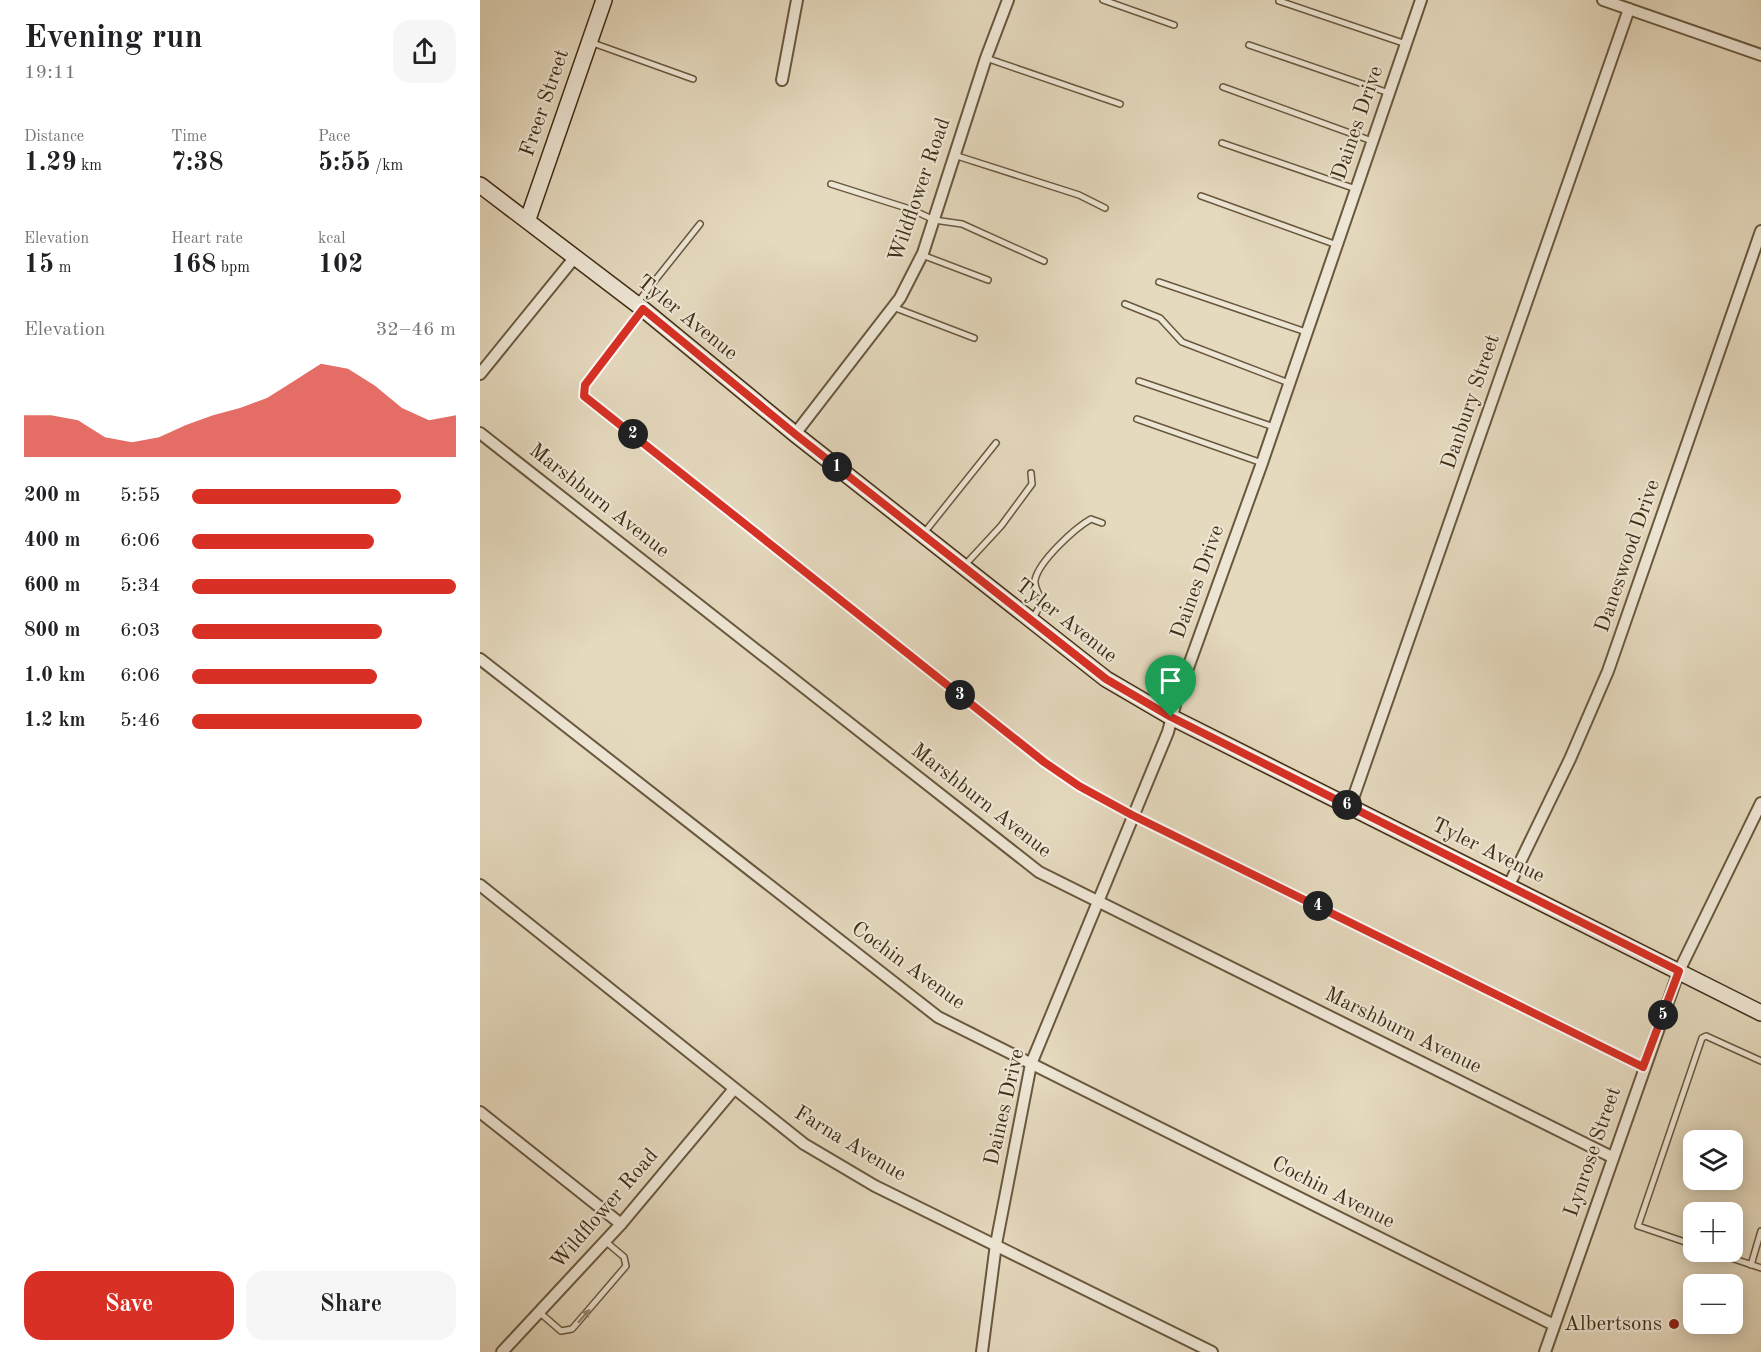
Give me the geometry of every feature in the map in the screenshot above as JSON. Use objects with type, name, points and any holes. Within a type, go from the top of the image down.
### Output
[{"type":"street","name":"Freer Street","points":[[528,219],[604,0]]},
{"type":"street","points":[[782,80],[797,0]]},
{"type":"street","name":"Wildflower Road","points":[[795,434],[893,307],[922,255],[986,58],[1008,0]]},
{"type":"street","name":"Daines Drive","points":[[982,1352],[996,1244],[1031,1064],[1171,717],[1262,462],[1421,0]]},
{"type":"street","points":[[1603,0],[1761,55]]},
{"type":"street","name":"Danbury Street","points":[[1350,807],[1629,9]]},
{"type":"street","name":"Tyler Avenue","points":[[480,185],[528,219],[640,307],[795,434],[1106,679],[1171,717],[1761,1013]]},
{"type":"street","name":"Daneswood Drive","points":[[1509,885],[1570,759],[1608,671],[1761,231]]},
{"type":"street","points":[[480,374],[575,257]]},
{"type":"street","name":"Marshburn Avenue","points":[[480,433],[1039,872],[1612,1157]]},
{"type":"street","name":"Cochin Avenue","points":[[480,659],[938,1017],[1554,1325]]},
{"type":"street","name":"Lynrose Street","points":[[1545,1352],[1643,1067],[1679,971],[1761,803]]},
{"type":"street","name":"Farna Avenue","points":[[480,885],[804,1144],[875,1186],[1212,1352]]},
{"type":"street","name":"Wildflower Road","points":[[502,1352],[621,1224],[734,1089]]},
{"type":"street","points":[[480,1112],[621,1224]]},
{"type":"lane","points":[[1103,0],[1174,25]]},
{"type":"lane","points":[[1279,2],[1406,44]]},
{"type":"lane","points":[[588,42],[693,79]]},
{"type":"lane","points":[[1249,45],[1389,93]]},
{"type":"lane","points":[[986,58],[1120,104]]},
{"type":"lane","points":[[1222,87],[1372,141]]},
{"type":"lane","points":[[1222,143],[1356,189]]},
{"type":"lane","points":[[954,155],[1079,195],[1105,208]]},
{"type":"lane","points":[[831,184],[913,210],[933,220],[962,224],[1044,261]]},
{"type":"lane","points":[[1201,196],[1336,245]]},
{"type":"lane","points":[[700,224],[585,385],[584,396],[1044,762],[1079,786],[1132,815],[1643,1067]]},
{"type":"lane","points":[[922,255],[988,280]]},
{"type":"lane","points":[[1159,282],[1306,332]]},
{"type":"lane","points":[[1125,304],[1160,318],[1182,342],[1289,383]]},
{"type":"lane","points":[[893,307],[974,338]]},
{"type":"lane","points":[[1139,381],[1274,427]]},
{"type":"lane","points":[[1137,419],[1262,462]]},
{"type":"lane","points":[[923,535],[996,443]]},
{"type":"lane","points":[[963,567],[1001,526],[1032,484],[1031,473]]},
{"type":"lane","points":[[1031,622],[1042,602],[1035,587],[1036,578],[1050,557],[1076,528],[1091,519],[1102,523]]},
{"type":"lane","points":[[1683,1241],[1638,1226],[1702,1038],[1706,1036],[1761,1060]]},
{"type":"lane","points":[[1751,1265],[1761,1231]]},
{"type":"lane","points":[[539,1312],[561,1331],[572,1329],[626,1266],[624,1257],[605,1241]]},
{"type":"lane","points":[[1742,1262],[1761,1268]]},
{"type":"place","name":"Albertsons","points":[[1674,1324]]},
{"type":"route","points":[[643,309],[795,434],[1031,622],[1106,679],[1171,717],[1679,971],[1643,1067],[1132,815],[1079,786],[1044,762],[584,396],[585,385],[643,309]]}]
